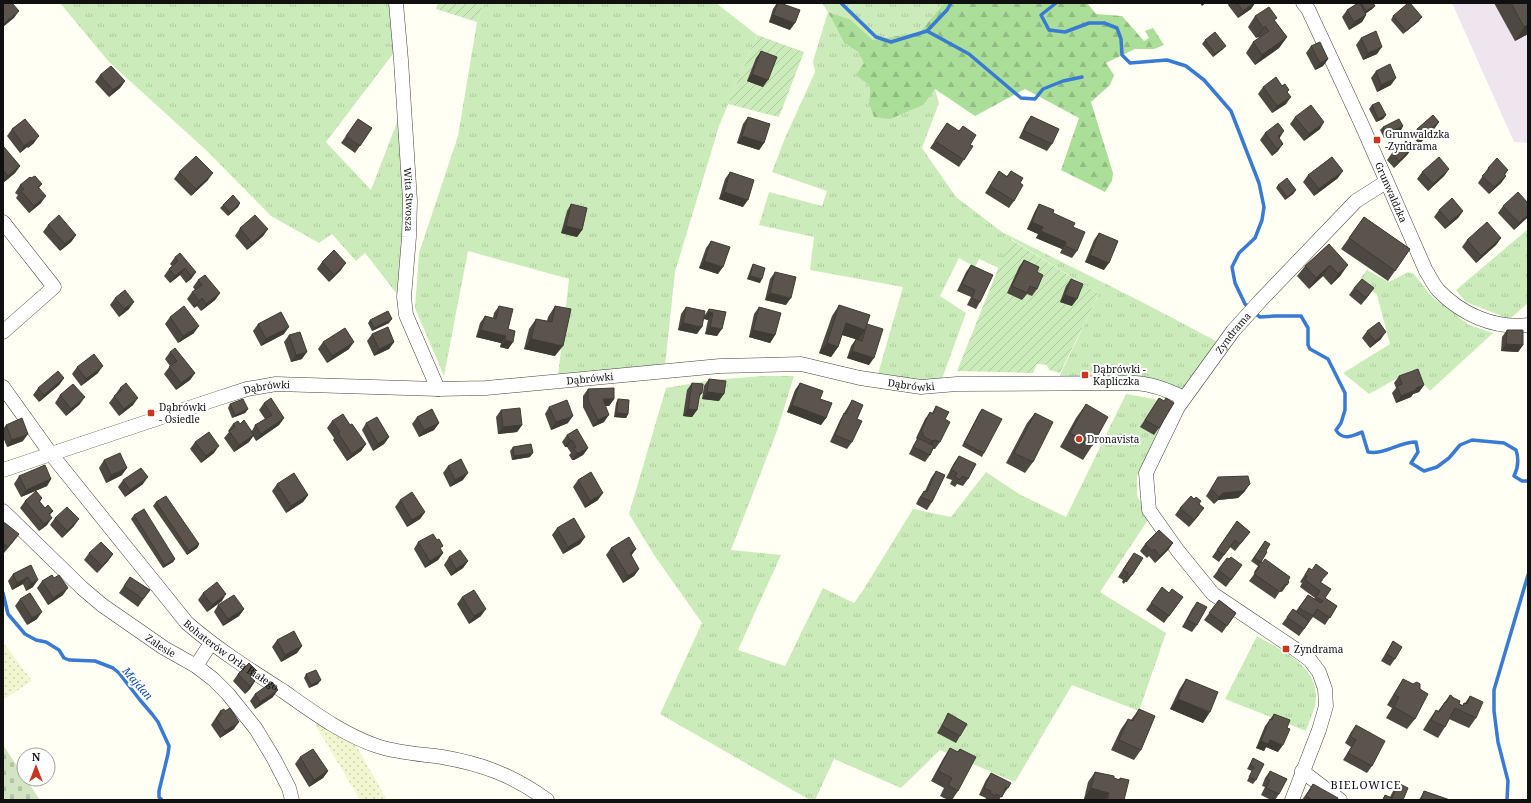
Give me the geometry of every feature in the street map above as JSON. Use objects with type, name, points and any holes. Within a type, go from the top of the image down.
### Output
[{"type":"street","name":"Wita Stwosza","points":[[396,3],[410,201],[409,237],[404,297],[406,315],[438,389]]},
{"type":"street","name":"Grunwaldzka","points":[[1304,3],[1358,116],[1426,272],[1437,288],[1457,306],[1475,317],[1489,322],[1519,326],[1528,325]]},
{"type":"street","name":"Zyndrama","points":[[1292,800],[1319,730],[1326,706],[1325,689],[1319,672],[1310,660],[1213,594],[1178,551],[1149,510],[1146,473],[1178,407],[1228,337],[1356,201],[1386,182]]},
{"type":"street","points":[[3,222],[54,287],[3,332]]},
{"type":"street","name":"Dąbrówki","points":[[3,470],[140,423],[247,389],[276,384],[438,389],[486,388],[720,366],[775,366],[801,364],[878,382],[921,387],[965,384],[1135,383],[1148,384],[1167,390],[1184,398]]},
{"type":"street","name":"Bohaterów Orła Białego","points":[[3,387],[51,454],[187,623],[211,644],[331,724],[361,740],[378,746],[404,752],[462,761],[490,768],[527,786],[547,800]]},
{"type":"street","name":"Zalesie","points":[[3,511],[82,588],[102,605],[164,648],[196,666],[213,679],[228,694],[256,730],[283,775],[289,788],[292,800]]},
{"type":"street","points":[[196,666],[211,644]]},
{"type":"street","points":[[1302,771],[1340,800]]},
{"type":"shaded area","points":[[1452,3],[1528,3],[1528,143],[1514,142]]},
{"type":"green space","points":[[60,3],[393,3],[396,50],[326,142],[371,190],[399,117],[406,182],[400,298],[365,253],[356,261],[332,234],[319,243],[271,216],[207,151],[109,62]]},
{"type":"green space","points":[[438,3],[484,3],[477,22],[436,9]]},
{"type":"green space","points":[[484,3],[716,3],[757,35],[719,126],[675,272],[665,366],[558,376],[569,279],[468,251],[444,376],[415,308],[419,253],[458,136],[477,22]]},
{"type":"green space","points":[[822,3],[944,3],[920,32],[873,40],[850,19],[828,12]]},
{"type":"green space","points":[[944,3],[1087,3],[1096,14],[1122,16],[1144,41],[1149,38],[1145,31],[1153,28],[1164,45],[1154,49],[1135,49],[1106,63],[1114,75],[1110,85],[1091,102],[1113,173],[1112,181],[1105,192],[1061,170],[1079,118],[1025,89],[975,116],[935,89],[923,105],[890,119],[874,117],[869,103],[870,86],[856,75],[864,63],[858,52],[844,43],[828,12],[850,19],[873,40],[920,32]]},
{"type":"green space","points":[[828,12],[844,43],[858,52],[864,63],[870,86],[869,103],[935,89],[939,103],[922,148],[956,197],[1002,232],[1216,341],[1184,391],[1059,377],[1099,294],[1011,239],[999,268],[979,259],[975,267],[959,258],[940,296],[966,313],[942,379],[918,381],[878,374],[903,287],[810,270],[814,237],[759,225],[769,192],[822,206],[827,191],[772,172],[785,138],[815,72],[813,61]]},
{"type":"green space","points":[[757,35],[804,52],[779,117],[728,104]]},
{"type":"green space","points":[[1528,229],[1528,303],[1510,319],[1466,302],[1456,290]]},
{"type":"green space","points":[[1010,239],[1099,294],[1060,373],[1049,370],[1047,365],[1037,364],[1033,373],[957,371]]},
{"type":"green space","points":[[1367,270],[1389,282],[1408,272],[1414,274],[1432,297],[1469,325],[1493,333],[1430,391],[1412,370],[1369,394],[1343,373],[1390,344],[1377,295],[1360,279]]},
{"type":"green space","points":[[763,376],[794,376],[777,431],[731,550],[781,555],[738,650],[785,666],[823,588],[854,603],[913,509],[951,517],[986,472],[1019,494],[1066,517],[1126,394],[1154,399],[1171,408],[1137,476],[1137,496],[1150,517],[1100,592],[1166,633],[1139,711],[1072,685],[1015,782],[940,750],[901,788],[834,759],[815,800],[810,800],[660,714],[702,623],[654,555],[629,514],[666,388],[712,380]]},
{"type":"green space","points":[[1257,636],[1296,660],[1311,676],[1315,686],[1316,702],[1306,731],[1225,699]]},
{"type":"green space","points":[[3,642],[32,681],[3,700]]},
{"type":"green space","points":[[315,720],[356,745],[387,800],[360,800],[316,726]]},
{"type":"green space","points":[[3,745],[16,764],[16,787],[31,787],[40,800],[3,800]]},
{"type":"building","points":[[3,3],[12,3],[19,11],[3,24]]},
{"type":"building","points":[[778,3],[800,10],[795,23],[773,15]]},
{"type":"building","points":[[1237,3],[1254,3],[1243,11]]},
{"type":"building","points":[[1360,3],[1366,15],[1354,22],[1347,10]]},
{"type":"building","points":[[1361,3],[1373,3],[1375,6],[1366,11]]},
{"type":"building","points":[[1408,3],[1410,3],[1422,17],[1406,31],[1393,16]]},
{"type":"building","points":[[1511,3],[1528,3],[1528,25],[1524,27]]},
{"type":"building","points":[[1269,7],[1277,18],[1274,20],[1287,37],[1262,55],[1253,42],[1269,31],[1265,26],[1263,28],[1255,16]]},
{"type":"building","points":[[1376,31],[1382,47],[1368,53],[1361,38]]},
{"type":"building","points":[[1215,32],[1226,46],[1215,54],[1205,40]]},
{"type":"building","points":[[1320,42],[1328,59],[1320,63],[1311,46]]},
{"type":"building","points":[[761,51],[777,57],[768,80],[752,74]]},
{"type":"building","points":[[1390,64],[1396,78],[1381,85],[1376,71]]},
{"type":"building","points":[[111,66],[125,81],[113,90],[100,75]]},
{"type":"building","points":[[1276,77],[1282,86],[1285,84],[1289,90],[1287,92],[1291,97],[1277,106],[1263,87]]},
{"type":"building","points":[[1379,102],[1386,115],[1378,119],[1372,105]]},
{"type":"building","points":[[1311,105],[1324,122],[1309,134],[1295,117]]},
{"type":"building","points":[[1433,115],[1439,122],[1423,136],[1417,129]]},
{"type":"building","points":[[1031,116],[1059,129],[1052,144],[1024,131]]},
{"type":"building","points":[[748,117],[770,124],[764,143],[742,136]]},
{"type":"building","points":[[25,119],[39,136],[24,146],[12,129]]},
{"type":"building","points":[[358,119],[372,128],[360,146],[346,136]]},
{"type":"building","points":[[1399,119],[1403,126],[1386,134],[1383,127]]},
{"type":"building","points":[[947,123],[959,131],[963,126],[976,135],[970,145],[973,146],[964,160],[935,141]]},
{"type":"building","points":[[1278,123],[1284,131],[1278,136],[1283,144],[1277,149],[1265,133]]},
{"type":"building","points":[[1406,141],[1412,148],[1399,161],[1392,153]]},
{"type":"building","points":[[4,147],[20,166],[8,176],[3,170]]},
{"type":"building","points":[[196,156],[213,173],[196,189],[179,172]]},
{"type":"building","points":[[1332,157],[1343,171],[1319,189],[1308,175]]},
{"type":"building","points":[[1439,157],[1449,169],[1433,184],[1422,172]]},
{"type":"building","points":[[1497,158],[1508,170],[1504,174],[1506,176],[1494,187],[1482,176]]},
{"type":"building","points":[[999,171],[1007,177],[1011,171],[1023,178],[1020,183],[1023,185],[1014,201],[990,186]]},
{"type":"building","points":[[730,172],[754,180],[748,200],[724,192]]},
{"type":"building","points":[[35,176],[42,184],[38,187],[46,196],[34,206],[21,191],[24,189],[20,185],[30,177]]},
{"type":"building","points":[[1287,178],[1296,190],[1287,197],[1278,185]]},
{"type":"building","points":[[1518,192],[1528,203],[1528,215],[1519,223],[1503,206]]},
{"type":"building","points":[[233,195],[240,203],[230,213],[223,205]]},
{"type":"building","points":[[1452,198],[1463,211],[1450,222],[1439,210]]},
{"type":"building","points":[[571,204],[587,208],[582,230],[566,226]]},
{"type":"building","points":[[1039,204],[1054,210],[1053,213],[1075,223],[1073,227],[1085,232],[1077,251],[1065,246],[1066,242],[1041,231],[1043,227],[1032,222]]},
{"type":"building","points":[[59,215],[76,235],[65,244],[48,225]]},
{"type":"building","points":[[255,215],[268,229],[252,243],[240,228]]},
{"type":"building","points":[[1364,217],[1410,249],[1395,271],[1349,238]]},
{"type":"building","points":[[1487,222],[1501,238],[1481,256],[1467,240]]},
{"type":"building","points":[[1099,233],[1118,241],[1109,263],[1090,255]]},
{"type":"building","points":[[711,241],[730,247],[723,267],[704,261]]},
{"type":"building","points":[[1329,244],[1348,265],[1338,274],[1330,265],[1316,278],[1305,266]]},
{"type":"building","points":[[334,250],[346,263],[334,275],[322,262]]},
{"type":"building","points":[[180,253],[196,272],[191,276],[185,268],[175,276],[169,269],[178,261],[175,257]]},
{"type":"building","points":[[1024,260],[1039,267],[1037,272],[1043,275],[1037,289],[1030,286],[1027,293],[1012,286]]},
{"type":"building","points":[[753,264],[765,268],[762,279],[750,276]]},
{"type":"building","points":[[971,265],[993,275],[980,302],[972,298],[975,290],[962,284]]},
{"type":"building","points":[[775,272],[796,277],[791,298],[770,293]]},
{"type":"building","points":[[205,275],[220,293],[206,304],[202,298],[199,301],[192,292],[202,285],[198,280]]},
{"type":"building","points":[[1071,279],[1083,284],[1077,299],[1065,295]]},
{"type":"building","points":[[1362,279],[1374,288],[1366,298],[1354,288]]},
{"type":"building","points":[[125,290],[134,302],[124,309],[115,298]]},
{"type":"building","points":[[839,305],[870,315],[865,330],[846,323],[838,347],[827,343]]},
{"type":"building","points":[[184,306],[199,326],[183,336],[170,317]]},
{"type":"building","points":[[499,306],[513,309],[508,329],[515,331],[513,342],[505,340],[506,336],[481,330],[485,316],[496,319]]},
{"type":"building","points":[[555,306],[571,309],[563,346],[531,339],[536,319],[552,322]]},
{"type":"building","points":[[686,307],[705,311],[702,327],[683,323]]},
{"type":"building","points":[[759,307],[781,313],[775,335],[753,330]]},
{"type":"building","points":[[709,309],[726,312],[722,329],[710,327],[713,313],[709,312]]},
{"type":"building","points":[[388,311],[392,319],[374,328],[370,320]]},
{"type":"building","points":[[281,312],[289,327],[266,339],[258,324]]},
{"type":"building","points":[[1379,322],[1386,332],[1375,341],[1367,331]]},
{"type":"building","points":[[867,324],[883,329],[874,358],[852,351],[856,339],[862,341]]},
{"type":"building","points":[[388,327],[394,342],[379,349],[372,334]]},
{"type":"building","points":[[345,328],[354,342],[332,356],[323,342]]},
{"type":"building","points":[[1507,330],[1523,330],[1523,345],[1506,344]]},
{"type":"building","points":[[300,332],[307,352],[296,355],[289,335]]},
{"type":"building","points":[[175,348],[195,373],[181,383],[169,367],[177,361],[170,352]]},
{"type":"building","points":[[94,354],[103,366],[86,379],[77,367]]},
{"type":"building","points":[[1418,369],[1424,385],[1401,396],[1397,386],[1402,384],[1399,376]]},
{"type":"building","points":[[58,371],[64,378],[44,395],[38,388]]},
{"type":"building","points":[[709,379],[726,381],[724,394],[707,392]]},
{"type":"building","points":[[126,383],[138,398],[124,409],[114,396],[122,390],[120,388]]},
{"type":"building","points":[[692,383],[703,384],[697,410],[688,409]]},
{"type":"building","points":[[800,383],[823,391],[820,399],[832,403],[826,418],[792,405]]},
{"type":"building","points":[[73,384],[85,397],[71,409],[60,395]]},
{"type":"building","points":[[614,388],[614,399],[603,399],[609,415],[598,420],[588,400],[588,389]]},
{"type":"building","points":[[271,398],[284,418],[261,434],[255,425],[272,415],[264,403]]},
{"type":"building","points":[[1159,398],[1164,401],[1166,398],[1174,403],[1159,428],[1145,420]]},
{"type":"building","points":[[243,399],[248,409],[235,415],[230,404]]},
{"type":"building","points":[[618,399],[629,400],[628,414],[617,413]]},
{"type":"building","points":[[567,400],[573,416],[556,422],[549,407]]},
{"type":"building","points":[[852,400],[863,405],[857,419],[862,421],[852,442],[835,435],[844,413],[846,414]]},
{"type":"building","points":[[1086,404],[1108,417],[1092,446],[1070,433]]},
{"type":"building","points":[[936,406],[949,412],[945,419],[950,422],[940,442],[935,440],[932,441],[923,436],[921,431],[930,412],[933,414]]},
{"type":"building","points":[[520,408],[522,425],[503,427],[501,410]]},
{"type":"building","points":[[432,409],[439,423],[424,430],[417,417]]},
{"type":"building","points":[[982,409],[1002,419],[984,453],[964,443]]},
{"type":"building","points":[[1035,413],[1053,422],[1033,462],[1014,453]]},
{"type":"building","points":[[343,414],[366,444],[352,454],[332,421]]},
{"type":"building","points":[[377,417],[389,437],[378,444],[366,423]]},
{"type":"building","points":[[22,418],[28,434],[12,440],[6,425]]},
{"type":"building","points":[[244,420],[254,435],[239,445],[229,431],[235,427],[233,424],[238,421],[240,424]]},
{"type":"building","points":[[577,429],[588,448],[579,453],[577,453],[574,448],[576,447],[567,435]]},
{"type":"building","points":[[209,432],[219,446],[206,456],[195,442]]},
{"type":"building","points":[[918,438],[934,446],[930,455],[913,447]]},
{"type":"building","points":[[531,444],[533,453],[514,456],[513,447]]},
{"type":"building","points":[[120,453],[127,468],[111,475],[104,460]]},
{"type":"building","points":[[959,456],[976,464],[968,479],[962,476],[960,480],[955,477],[957,473],[951,470]]},
{"type":"building","points":[[461,459],[468,473],[455,480],[448,466]]},
{"type":"building","points":[[45,465],[51,479],[26,490],[19,476]]},
{"type":"building","points":[[141,468],[148,477],[130,490],[123,480]]},
{"type":"building","points":[[936,471],[945,475],[932,502],[921,497],[924,491],[927,492]]},
{"type":"building","points":[[591,472],[603,493],[590,501],[578,480]]},
{"type":"building","points":[[294,473],[308,495],[291,506],[277,484]]},
{"type":"building","points":[[1248,476],[1250,484],[1243,491],[1223,493],[1219,497],[1211,489],[1218,477]]},
{"type":"building","points":[[36,491],[42,498],[39,501],[45,508],[48,505],[53,511],[49,514],[52,518],[44,524],[25,501]]},
{"type":"building","points":[[412,492],[425,512],[412,520],[400,500]]},
{"type":"building","points":[[166,496],[199,544],[189,551],[156,502]]},
{"type":"building","points":[[1191,496],[1194,499],[1196,497],[1201,501],[1199,504],[1204,508],[1194,520],[1180,508]]},
{"type":"building","points":[[67,507],[79,519],[67,531],[55,518]]},
{"type":"building","points":[[144,509],[175,559],[165,565],[134,515]]},
{"type":"building","points":[[574,518],[585,537],[568,547],[557,528]]},
{"type":"building","points":[[1237,521],[1250,532],[1240,544],[1235,540],[1224,555],[1217,550]]},
{"type":"building","points":[[5,523],[19,534],[8,547],[3,543],[3,526]]},
{"type":"building","points":[[1159,530],[1173,543],[1160,556],[1154,549],[1152,551],[1145,544]]},
{"type":"building","points":[[433,534],[437,540],[439,539],[443,546],[440,548],[443,553],[430,561],[418,542]]},
{"type":"building","points":[[629,537],[636,549],[630,553],[639,569],[628,576],[611,548]]},
{"type":"building","points":[[1265,541],[1270,544],[1261,562],[1254,558]]},
{"type":"building","points":[[101,542],[113,554],[102,566],[89,553]]},
{"type":"building","points":[[460,550],[468,561],[456,569],[449,557]]},
{"type":"building","points":[[1134,553],[1143,558],[1132,575],[1129,577],[1127,575],[1128,573],[1123,570]]},
{"type":"building","points":[[1231,557],[1242,565],[1231,580],[1218,570],[1227,558],[1229,559]]},
{"type":"building","points":[[1265,559],[1290,577],[1287,585],[1285,584],[1280,592],[1254,574],[1260,566],[1258,565],[1260,562],[1262,563]]},
{"type":"building","points":[[1316,564],[1328,573],[1320,582],[1331,589],[1325,598],[1337,606],[1330,618],[1317,609],[1313,616],[1299,608],[1308,595],[1321,603],[1323,601],[1316,597],[1320,591],[1305,580],[1307,576],[1305,575],[1309,568],[1312,570]]},
{"type":"building","points":[[31,565],[38,580],[31,583],[28,577],[17,583],[13,574]]},
{"type":"building","points":[[52,575],[54,578],[59,575],[68,588],[53,598],[42,581]]},
{"type":"building","points":[[130,577],[150,590],[143,599],[124,586]]},
{"type":"building","points":[[217,582],[226,594],[212,605],[203,593]]},
{"type":"building","points":[[1162,587],[1169,593],[1172,589],[1183,597],[1169,616],[1151,603]]},
{"type":"building","points":[[474,590],[486,609],[474,616],[462,597]]},
{"type":"building","points":[[30,593],[42,612],[32,618],[20,599]]},
{"type":"building","points":[[234,595],[244,609],[228,619],[218,605]]},
{"type":"building","points":[[1219,600],[1236,613],[1227,626],[1209,613]]},
{"type":"building","points":[[1197,602],[1207,607],[1197,625],[1187,620]]},
{"type":"building","points":[[1293,609],[1309,621],[1304,629],[1287,617]]},
{"type":"building","points":[[294,631],[302,646],[285,655],[277,640]]},
{"type":"building","points":[[1393,641],[1402,647],[1395,659],[1386,654]]},
{"type":"building","points":[[249,663],[256,670],[250,677],[255,681],[250,686],[238,674]]},
{"type":"building","points":[[316,670],[321,680],[311,685],[306,674]]},
{"type":"building","points":[[1186,679],[1218,692],[1210,712],[1178,699]]},
{"type":"building","points":[[1403,679],[1413,684],[1417,682],[1420,684],[1420,689],[1428,694],[1415,719],[1394,707],[1399,697],[1394,695]]},
{"type":"building","points":[[272,682],[278,690],[260,702],[255,694]]},
{"type":"building","points":[[1450,695],[1460,701],[1459,704],[1463,706],[1464,703],[1467,704],[1470,696],[1483,702],[1476,718],[1455,708],[1445,727],[1431,720],[1436,710],[1439,712]]},
{"type":"building","points":[[230,708],[239,722],[225,731],[216,718],[222,714],[220,711],[224,709],[225,711]]},
{"type":"building","points":[[1139,709],[1155,716],[1141,750],[1119,740],[1128,719],[1133,721]]},
{"type":"building","points":[[948,713],[967,724],[960,736],[942,726]]},
{"type":"building","points":[[1274,714],[1290,720],[1287,728],[1290,729],[1283,745],[1270,740],[1268,744],[1261,741],[1270,719],[1272,720]]},
{"type":"building","points":[[1356,725],[1385,741],[1372,766],[1348,753],[1356,740],[1350,736]]},
{"type":"building","points":[[950,748],[958,752],[960,749],[976,757],[958,791],[948,785],[952,778],[938,771]]},
{"type":"building","points":[[313,749],[328,771],[314,780],[300,757]]},
{"type":"building","points":[[1253,758],[1264,764],[1256,780],[1249,777],[1254,767],[1250,765]]},
{"type":"building","points":[[1270,771],[1287,779],[1279,794],[1266,788],[1270,780],[1267,779]]},
{"type":"building","points":[[1095,772],[1114,776],[1114,778],[1120,780],[1120,778],[1129,780],[1124,800],[1107,800],[1109,793],[1091,788]]},
{"type":"building","points":[[991,773],[1011,783],[1008,788],[1006,787],[1002,797],[996,794],[995,796],[990,793],[991,791],[984,788]]},
{"type":"building","points":[[1398,783],[1408,788],[1403,800],[1383,800],[1385,795],[1392,798]]},
{"type":"building","points":[[1313,784],[1338,798],[1337,800],[1312,800],[1306,796]]},
{"type":"building","points":[[1424,791],[1450,800],[1421,800]]},
{"type":"waterway","points":[[841,3],[876,37],[891,42],[927,31],[947,10],[951,3]]},
{"type":"waterway","points":[[1056,3],[1041,15],[1049,30],[1065,32],[1089,23],[1104,23],[1117,28],[1121,39],[1122,55],[1130,63],[1167,60],[1186,66],[1204,80],[1231,111],[1259,183],[1264,207],[1262,220],[1255,238],[1239,253],[1232,267],[1235,283],[1245,304],[1249,307]]},
{"type":"waterway","points":[[927,31],[969,54],[1021,98],[1035,99],[1043,89],[1063,81],[1082,77]]},
{"type":"waterway","points":[[1253,312],[1260,317],[1301,316],[1308,328],[1308,345],[1310,349],[1328,359],[1345,393],[1345,410],[1341,423],[1336,430],[1341,436],[1348,437],[1362,432],[1368,452],[1380,452],[1404,444],[1416,442],[1418,452],[1411,463],[1424,471],[1437,467],[1449,458],[1460,445],[1472,440],[1504,443],[1516,450],[1518,463],[1514,476],[1522,481],[1528,481]]},
{"type":"waterway","points":[[1507,800],[1508,781],[1498,742],[1494,711],[1494,690],[1528,575]]},
{"type":"waterway","name":"Majdan","points":[[3,593],[8,614],[25,634],[36,640],[46,642],[59,650],[64,658],[69,660],[95,661],[113,668],[119,673],[152,714],[158,722],[169,746],[159,791],[159,797],[162,800]]},
{"type":"place","name":"Grunwaldzka -Zyndrama","points":[[1377,140]]},
{"type":"place","name":"Dąbrówki - Kapliczka","points":[[1085,375]]},
{"type":"place","name":"Dąbrówki - Osiedle","points":[[151,413]]},
{"type":"place","name":"Dronavista","points":[[1079,439]]},
{"type":"place","name":"Zyndrama","points":[[1286,649]]},
{"type":"district","name":"BIELOWICE","points":[[1366,784]]}]
